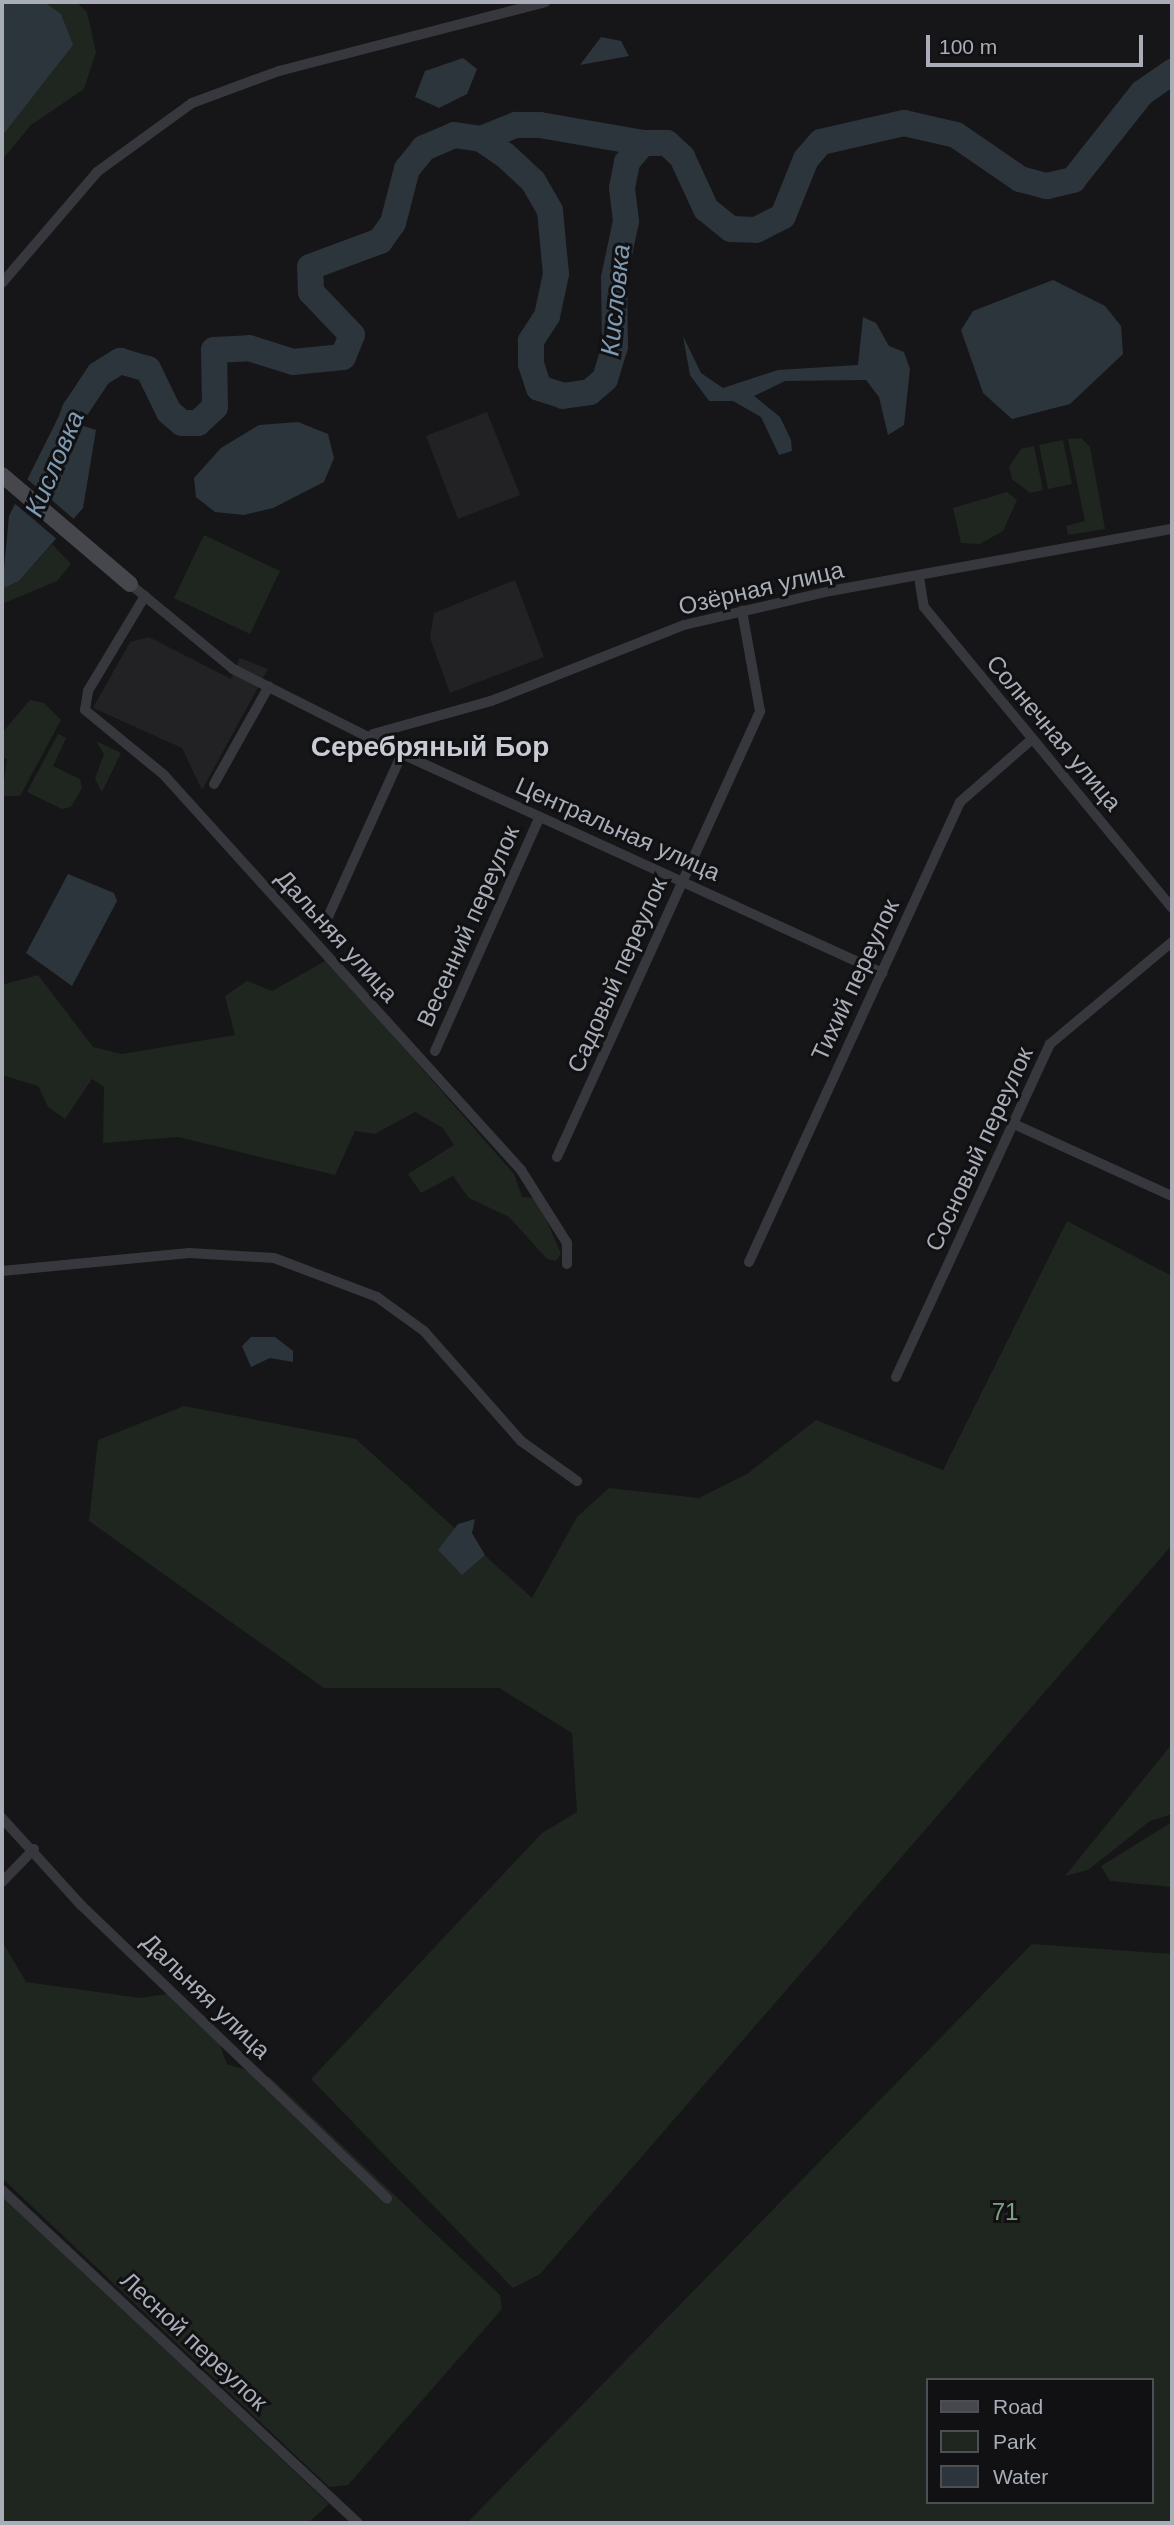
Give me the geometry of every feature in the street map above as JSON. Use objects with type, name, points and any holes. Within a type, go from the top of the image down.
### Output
[{"type":"street","points":[[2,283],[97,172],[192,103],[279,71],[545,2]]},
{"type":"street","points":[[2,475],[130,584]]},
{"type":"street","name":"Озёрная улица","points":[[373,734],[491,701],[676,628],[742,611],[1172,529]]},
{"type":"street","name":"Солнечная улица","points":[[919,577],[925,607],[1031,740],[1172,908]]},
{"type":"street","name":"Центральная улица","points":[[130,584],[212,655],[268,686],[373,734],[402,754],[882,973]]},
{"type":"street","name":"Дальняя улица","points":[[145,596],[85,697],[89,716],[125,737],[164,775],[522,1170],[567,1243],[567,1265]]},
{"type":"street","name":"Садовый переулок","points":[[557,1157],[760,711],[742,611]]},
{"type":"street","points":[[214,784],[268,686]]},
{"type":"street","name":"Тихий переулок","points":[[749,1262],[960,802],[1031,740]]},
{"type":"street","points":[[327,919],[402,754]]},
{"type":"street","name":"Весенний переулок","points":[[435,1051],[539,818]]},
{"type":"street","name":"Сосновый переулок","points":[[896,1377],[1050,1044],[1172,942]]},
{"type":"street","points":[[1014,1124],[1172,1196]]},
{"type":"street","points":[[2,1271],[189,1253],[274,1258],[377,1297],[424,1331],[521,1441],[576,1480]]},
{"type":"street","name":"Дальняя улица","points":[[2,1818],[34,1849],[81,1905],[387,2198]]},
{"type":"street","points":[[2,1882],[34,1849]]},
{"type":"street","name":"Лесной переулок","points":[[2,2190],[358,2523]]},
{"type":"shaded area","points":[[487,412],[520,495],[458,519],[426,436]]},
{"type":"shaded area","points":[[515,580],[544,657],[450,693],[430,638],[434,613]]},
{"type":"shaded area","points":[[149,637],[231,679],[240,658],[268,669],[202,790],[182,748],[93,708],[130,642]]},
{"type":"green space","points":[[2,2],[77,3],[87,12],[96,52],[84,89],[31,125],[2,160]]},
{"type":"green space","points":[[1081,438],[1090,447],[1105,529],[1068,535],[1066,526],[1085,521],[1068,439]]},
{"type":"green space","points":[[1063,440],[1072,484],[1048,489],[1039,445]]},
{"type":"green space","points":[[1034,446],[1043,490],[1030,493],[1012,479],[1009,467],[1021,449]]},
{"type":"green space","points":[[1007,492],[1017,500],[1003,531],[980,544],[961,543],[953,508]]},
{"type":"green space","points":[[204,535],[280,571],[250,634],[174,598]]},
{"type":"green space","points":[[52,544],[71,564],[57,581],[2,604],[2,589],[19,581]]},
{"type":"green space","points":[[30,700],[44,703],[61,720],[20,796],[2,796],[7,759],[2,758],[2,733]]},
{"type":"green space","points":[[58,734],[66,738],[53,766],[80,779],[82,788],[71,807],[62,809],[27,792]]},
{"type":"green space","points":[[96,741],[121,753],[102,792],[95,779],[104,754]]},
{"type":"green space","points":[[327,960],[514,1174],[522,1197],[537,1198],[561,1254],[556,1261],[547,1259],[509,1217],[469,1198],[453,1176],[421,1193],[408,1174],[454,1145],[443,1128],[415,1112],[375,1134],[355,1131],[335,1175],[178,1137],[103,1143],[104,1087],[92,1079],[65,1119],[48,1107],[38,1086],[2,1075],[2,985],[38,975],[93,1047],[122,1054],[235,1035],[225,996],[247,981],[272,991]]},
{"type":"green space","points":[[1067,1221],[1172,1276],[1172,1545],[540,2274],[513,2288],[311,2079],[542,1833],[577,1812],[572,1733],[499,1688],[324,1688],[89,1521],[98,1440],[184,1406],[356,1439],[532,1598],[577,1517],[609,1488],[699,1498],[747,1474],[816,1420],[943,1470]]},
{"type":"green space","points":[[1172,1744],[1172,1814],[1150,1821],[1088,1870],[1065,1876]]},
{"type":"green space","points":[[1172,1822],[1172,1887],[1110,1881],[1101,1866]]},
{"type":"green space","points":[[2,1941],[26,1982],[140,1998],[173,1993],[213,2027],[227,2064],[271,2078],[500,2295],[502,2309],[348,2485],[329,2487],[2,2178]]},
{"type":"green space","name":"71","points":[[1032,1944],[1172,1954],[1172,2523],[467,2523]]},
{"type":"green space","points":[[2,2195],[329,2504],[308,2523],[2,2523]]},
{"type":"water","points":[[2,2],[44,2],[61,14],[73,45],[2,136]]},
{"type":"water","points":[[601,37],[621,41],[629,56],[580,65]]},
{"type":"water","points":[[463,58],[477,69],[467,94],[439,108],[415,97],[425,71]]},
{"type":"water","points":[[1053,280],[1105,306],[1121,326],[1123,354],[1070,404],[1012,419],[983,393],[961,330],[973,311]]},
{"type":"water","points":[[863,317],[876,323],[889,346],[904,352],[910,369],[904,425],[888,435],[879,397],[866,380],[785,381],[754,396],[780,417],[791,440],[792,451],[779,455],[761,417],[733,401],[709,401],[690,375],[683,336],[701,373],[723,388],[778,370],[858,365]]},
{"type":"water","points":[[58,418],[96,430],[83,508],[19,581],[2,589],[9,516]]},
{"type":"water","points":[[298,422],[328,434],[334,458],[324,482],[273,508],[244,515],[215,512],[196,497],[194,478],[221,448],[259,425]]},
{"type":"water","points":[[68,874],[114,893],[117,901],[72,986],[26,953]]},
{"type":"water","points":[[251,1337],[275,1337],[293,1351],[293,1362],[270,1358],[251,1367],[242,1346]]},
{"type":"water","points":[[475,1519],[472,1533],[485,1555],[462,1575],[438,1550],[458,1524]]},
{"type":"pier","points":[[26,478],[76,521],[59,541],[13,502]]},
{"type":"waterway","name":"Кисловка","points":[[59,453],[75,410],[99,374],[120,361],[148,369],[169,412],[182,423],[198,423],[215,407],[214,350],[249,348],[293,362],[343,357],[352,335],[311,292],[310,267],[380,241],[393,223],[407,169],[424,148],[454,135],[481,139],[505,155],[533,181],[550,211],[556,274],[547,316],[531,341],[531,364],[539,388],[563,396],[590,392],[605,379],[615,347],[614,278],[626,221],[622,188],[627,162],[643,143],[667,143],[682,157],[706,209],[731,229],[756,230],[783,216],[806,159],[821,142],[904,123],[956,135],[1020,179],[1047,186],[1073,180],[1142,93],[1172,72]]},
{"type":"waterway","points":[[481,139],[516,125],[540,125],[643,143]]},
{"type":"district","name":"Серебряный Бор","points":[[430,747]]}]
